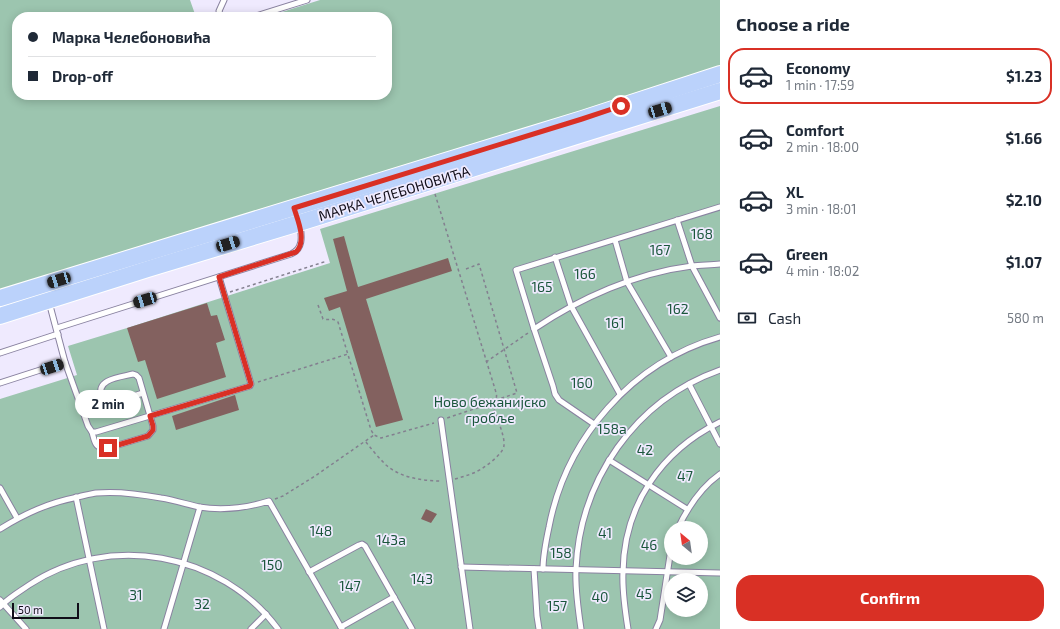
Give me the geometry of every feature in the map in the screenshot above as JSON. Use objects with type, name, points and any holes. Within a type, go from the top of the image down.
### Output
[{"type":"main road","name":"МАРКА ЧЕЛЕБОНОВИЋА","points":[[584,126],[720,74]]},
{"type":"main road","name":"МАРКА ЧЕЛЕБОНОВИЋА","points":[[0,298],[47,292],[148,269],[297,215],[584,126],[720,91]]},
{"type":"main road","name":"МАРКА ЧЕЛЕБОНОВИЋА","points":[[0,316],[47,292]]},
{"type":"lane","points":[[219,12],[224,0]]},
{"type":"lane","points":[[269,12],[307,0]]},
{"type":"lane","points":[[594,424],[559,400],[534,329],[516,270],[720,207]]},
{"type":"lane","points":[[57,328],[296,252],[301,241],[297,215]]},
{"type":"lane","points":[[677,220],[692,266],[720,318]]},
{"type":"lane","points":[[615,240],[628,282],[671,357]]},
{"type":"lane","points":[[555,257],[571,306],[620,394]]},
{"type":"lane","points":[[534,329],[571,306],[598,293],[628,282],[659,273],[692,266],[720,264]]},
{"type":"lane","points":[[92,432],[250,386],[251,384],[219,277]]},
{"type":"lane","points":[[47,292],[66,362],[88,426],[98,447],[108,448],[148,436],[153,430],[139,378],[136,375],[133,374],[104,383],[101,386],[100,390],[104,401],[111,403],[143,393]]},
{"type":"lane","points":[[0,353],[58,334]]},
{"type":"lane","points":[[543,569],[546,542],[558,492],[571,462],[594,424],[620,394],[640,378],[671,357],[700,343],[720,337]]},
{"type":"lane","points":[[0,383],[66,362]]},
{"type":"lane","points":[[581,629],[577,599],[576,570],[579,541],[588,504],[600,475],[626,436],[645,416],[667,398],[689,384],[720,370]]},
{"type":"lane","points":[[689,384],[720,444]]},
{"type":"lane","points":[[440,420],[461,567],[468,628]]},
{"type":"lane","points":[[628,629],[623,590],[624,558],[629,528],[639,503],[648,485],[659,470],[675,453],[692,438],[710,426],[720,422]]},
{"type":"lane","points":[[609,460],[687,509]]},
{"type":"lane","points":[[681,521],[687,509],[699,493],[720,474]]},
{"type":"lane","points":[[0,488],[17,518]]},
{"type":"lane","points":[[0,529],[35,509],[61,500],[96,493],[132,494],[162,498],[200,507],[229,509],[246,507],[269,501],[342,628],[394,597]]},
{"type":"lane","points":[[76,497],[104,629]]},
{"type":"lane","points":[[164,629],[200,507]]},
{"type":"lane","points":[[310,572],[362,544],[365,546],[412,629]]},
{"type":"lane","points":[[26,629],[1,604],[47,574],[89,559],[122,555],[141,555],[183,563],[221,579],[253,602],[266,614],[278,629]]},
{"type":"lane","points":[[656,629],[660,620],[668,565]]},
{"type":"lane","points":[[461,567],[720,573]]},
{"type":"lane","points":[[534,569],[539,629]]},
{"type":"lane","points":[[251,629],[266,614]]},
{"type":"path","points":[[434,191],[495,389],[496,400]]},
{"type":"path","points":[[224,294],[327,261]]},
{"type":"path","points":[[318,305],[323,319],[332,319],[338,322],[371,430],[374,435],[381,438],[492,404],[496,400],[517,393],[479,264],[466,269]]},
{"type":"path","points":[[486,362],[534,329]]},
{"type":"path","points":[[251,384],[348,354]]},
{"type":"path","points":[[269,501],[283,496],[374,435]]},
{"type":"green space","points":[[0,0],[190,0],[194,12],[12,12],[12,100],[392,100],[392,12],[282,12],[320,0],[720,0],[720,67],[0,298]]},
{"type":"green space","name":"Ново бежанијско гробље","points":[[720,106],[720,629],[0,629],[0,399],[77,375],[68,346],[330,263],[320,229]]},
{"type":"building","points":[[344,236],[358,287],[448,258],[452,271],[366,299],[403,420],[376,427],[340,307],[329,311],[324,298],[347,291],[333,239]]},
{"type":"building","points":[[207,303],[211,316],[217,315],[225,340],[216,343],[226,377],[157,399],[145,360],[138,362],[127,328]]},
{"type":"building","points":[[235,395],[239,410],[176,430],[172,416]]},
{"type":"building","points":[[426,509],[437,514],[431,523],[421,519]]},
{"type":"route","points":[[108,448],[151,434],[153,426],[150,416],[250,386],[251,384],[219,277],[296,252],[301,241],[300,228],[294,208],[621,106]]},
{"type":"park label","name":"168","points":[[702,233]]},
{"type":"park label","name":"167","points":[[660,249]]},
{"type":"park label","name":"166","points":[[585,273]]},
{"type":"park label","name":"165","points":[[542,286]]},
{"type":"park label","name":"162","points":[[678,308]]},
{"type":"park label","name":"161","points":[[615,322]]},
{"type":"park label","name":"160","points":[[582,382]]},
{"type":"park label","name":"158a","points":[[612,428]]},
{"type":"park label","name":"42","points":[[645,449]]},
{"type":"park label","name":"47","points":[[685,475]]},
{"type":"park label","name":"148","points":[[321,530]]},
{"type":"park label","name":"41","points":[[605,532]]},
{"type":"park label","name":"143a","points":[[391,539]]},
{"type":"park label","name":"46","points":[[649,544]]},
{"type":"park label","name":"158","points":[[561,552]]},
{"type":"park label","name":"150","points":[[272,564]]},
{"type":"park label","name":"143","points":[[422,578]]},
{"type":"park label","name":"147","points":[[350,585]]},
{"type":"park label","name":"45","points":[[644,593]]},
{"type":"park label","name":"31","points":[[136,594]]},
{"type":"park label","name":"40","points":[[600,596]]},
{"type":"park label","name":"32","points":[[202,603]]},
{"type":"park label","name":"157","points":[[557,605]]}]
